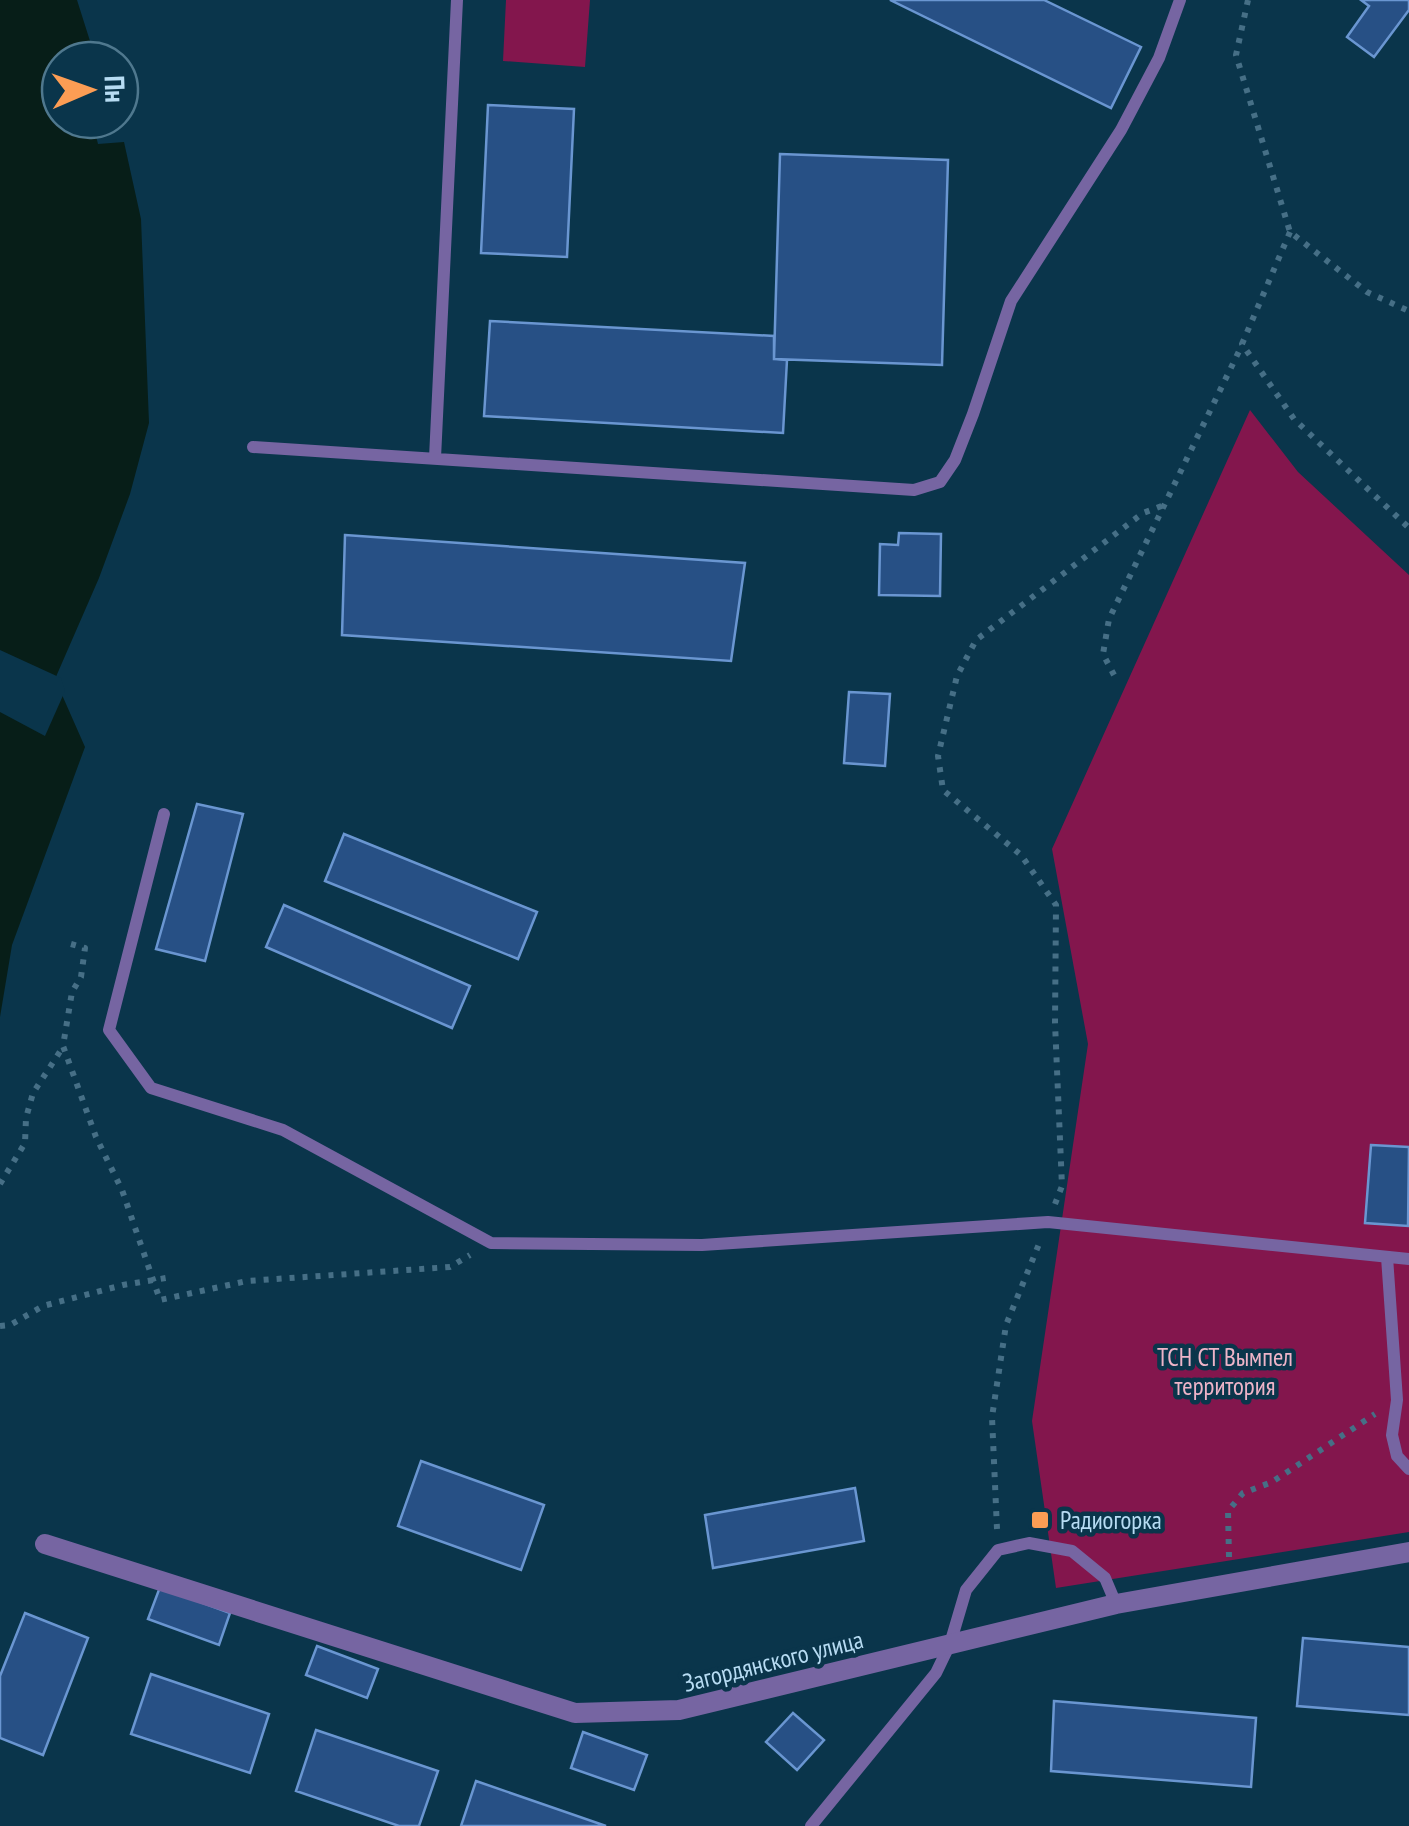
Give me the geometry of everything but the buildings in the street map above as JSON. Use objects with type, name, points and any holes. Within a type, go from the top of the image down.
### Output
[{"type":"street","name":"Загордянского улица","points":[[44,1544],[576,1713],[680,1710],[1116,1604],[1409,1552]]},
{"type":"lane","points":[[435,458],[457,0]]},
{"type":"lane","points":[[253,447],[914,490],[940,482],[973,414],[1011,301],[1121,130],[1159,58],[1180,0]]},
{"type":"lane","points":[[164,814],[109,1030],[151,1088],[284,1130],[491,1243],[702,1245],[1048,1222],[1409,1259]]},
{"type":"lane","points":[[1387,1257],[1397,1400],[1392,1435],[1397,1456],[1409,1469]]},
{"type":"lane","points":[[810,1826],[936,1673],[950,1644],[966,1590],[998,1550],[1028,1543],[1072,1551],[1104,1578],[1116,1604]]},
{"type":"path","points":[[1248,0],[1236,55],[1290,232],[1367,292],[1409,311]]},
{"type":"path","points":[[1114,674],[1103,654],[1109,620],[1242,344],[1290,232]]},
{"type":"path","points":[[1242,344],[1294,418],[1409,528]]},
{"type":"path","points":[[998,1550],[992,1417],[1006,1325],[1062,1186],[1056,904],[1021,855],[943,790],[938,756],[958,676],[976,640],[1143,513],[1167,504]]},
{"type":"path","points":[[0,1184],[26,1144],[26,1118],[33,1093],[63,1046],[72,992],[81,978],[85,948],[71,944]]},
{"type":"path","points":[[63,1046],[96,1137],[122,1190],[160,1300],[248,1281],[450,1266],[491,1243]]},
{"type":"path","points":[[0,1326],[10,1325],[42,1306],[166,1278]]},
{"type":"path","points":[[1230,1557],[1228,1511],[1243,1494],[1272,1482],[1397,1400]]},
{"type":"green space","points":[[506,0],[590,0],[585,67],[503,61]]},
{"type":"green space","name":"ТСН СТ Вымпел территория","points":[[1250,410],[1298,472],[1409,575],[1409,1532],[1056,1588],[1032,1421],[1088,1044],[1052,849]]},
{"type":"shaded area","points":[[0,0],[77,0],[90,40],[40,40],[40,140],[124,142],[141,219],[149,423],[130,494],[55,679],[85,747],[12,945],[0,1017]]},
{"type":"pier","points":[[0,650],[61,678],[65,691],[45,736],[0,712]]},
{"type":"place","name":"Радиогорка","points":[[1040,1520]]}]
